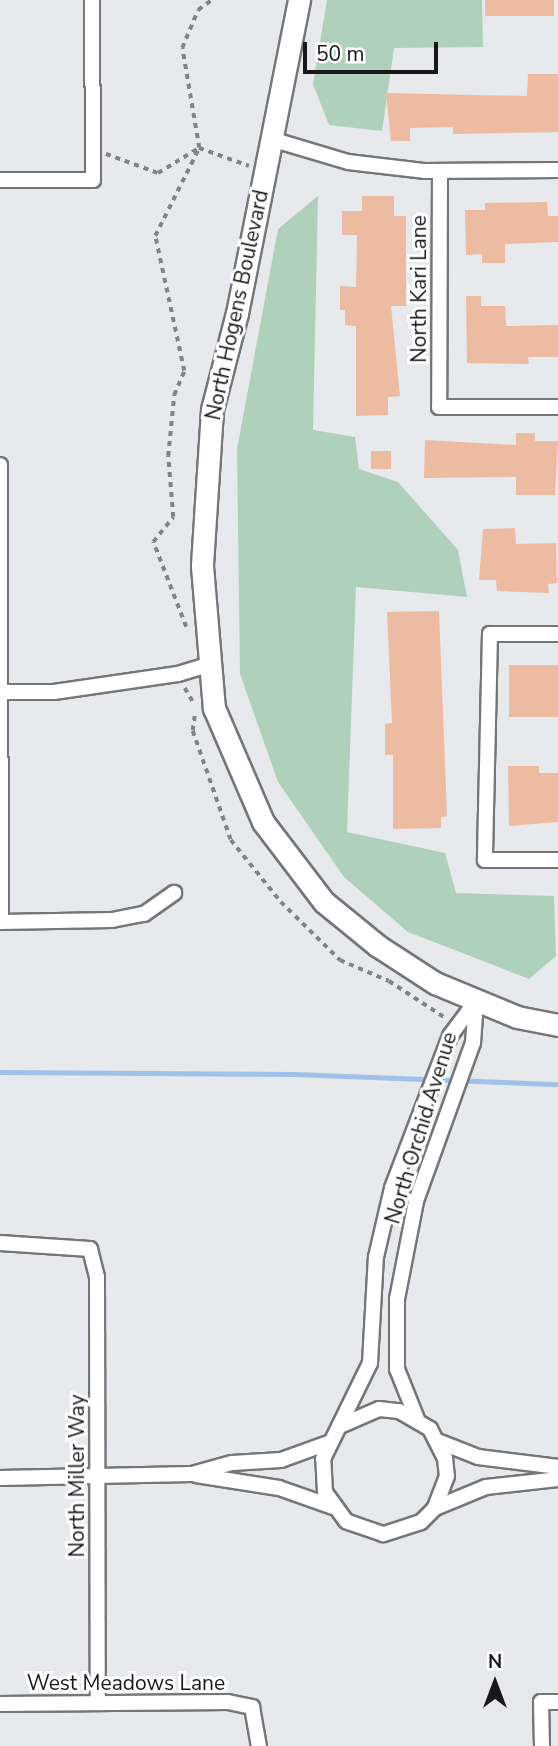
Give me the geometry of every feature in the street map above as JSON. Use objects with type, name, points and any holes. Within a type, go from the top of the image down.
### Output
[{"type":"street","points":[[0,180],[93,180],[92,0]]},
{"type":"street","name":"North Hogens Boulevard","points":[[299,0],[265,172],[212,410],[202,566],[208,665],[214,708],[244,787],[291,865],[324,902],[378,946],[476,1001],[558,1025]]},
{"type":"street","points":[[271,139],[348,162],[440,171],[558,170]]},
{"type":"street","name":"North Kari Lane","points":[[440,171],[439,407],[558,407]]},
{"type":"street","points":[[2,465],[0,922],[112,920],[144,914],[174,893]]},
{"type":"street","points":[[558,634],[490,634],[485,860],[558,860]]},
{"type":"street","points":[[1,692],[54,692],[178,674],[208,665]]},
{"type":"street","name":"North Orchid Avenue","points":[[342,1425],[370,1363],[376,1257],[392,1188],[443,1056],[476,1001]]},
{"type":"street","name":"North Orchid Avenue","points":[[417,1419],[397,1369],[397,1299],[416,1201],[467,1058],[476,1001]]},
{"type":"street","name":"North Miller Way","points":[[0,1243],[90,1249],[97,1277],[98,1703]]},
{"type":"street","points":[[333,1507],[322,1475],[328,1443],[342,1425],[379,1409],[417,1419],[440,1442],[478,1457],[558,1466]]},
{"type":"street","points":[[435,1508],[447,1476],[440,1442]]},
{"type":"street","points":[[192,1474],[232,1463],[281,1460],[328,1443]]},
{"type":"street","points":[[0,1478],[192,1474],[279,1488],[333,1507],[355,1526],[383,1534],[412,1526],[435,1508],[486,1487],[558,1479]]},
{"type":"street","name":"West Meadows Lane","points":[[0,1704],[228,1702],[252,1707],[259,1746]]},
{"type":"street","points":[[542,1746],[541,1702],[558,1702]]},
{"type":"path","points":[[187,639],[152,542],[173,517],[168,457],[174,395],[184,371],[155,236],[199,148],[182,48],[198,10],[212,0]]},
{"type":"path","points":[[93,150],[158,173],[199,148]]},
{"type":"path","points":[[199,148],[265,172]]},
{"type":"green space","points":[[327,0],[482,0],[483,47],[394,48],[382,131],[329,125],[313,84]]},
{"type":"green space","points":[[318,196],[313,430],[355,437],[359,469],[398,482],[458,550],[467,597],[356,587],[347,832],[445,853],[456,893],[554,896],[556,956],[529,979],[408,932],[344,877],[278,782],[240,674],[237,449],[278,229]]},
{"type":"building","points":[[485,0],[554,0],[554,16],[485,16]]},
{"type":"building","points":[[528,74],[558,74],[558,132],[453,134],[453,127],[410,128],[410,141],[391,141],[386,93],[527,96]]},
{"type":"building","points":[[362,196],[394,196],[394,216],[406,216],[406,306],[391,306],[400,396],[388,397],[388,415],[356,416],[356,326],[345,325],[345,310],[340,310],[340,286],[356,287],[357,235],[342,235],[342,211],[362,211]]},
{"type":"building","points":[[547,202],[548,216],[558,216],[558,242],[505,244],[505,263],[482,263],[482,254],[466,255],[465,210],[485,210],[485,203]]},
{"type":"building","points":[[466,296],[481,296],[481,306],[505,306],[506,326],[558,325],[558,357],[528,357],[529,364],[467,363]]},
{"type":"building","points":[[516,433],[535,433],[535,441],[558,441],[555,495],[516,495],[516,477],[424,478],[425,440],[516,445]]},
{"type":"building","points":[[371,451],[391,451],[391,469],[371,469]]},
{"type":"building","points":[[515,528],[516,544],[556,543],[557,583],[548,584],[549,593],[497,591],[496,580],[479,580],[483,529]]},
{"type":"building","points":[[439,611],[447,816],[441,817],[441,828],[393,829],[393,755],[385,755],[385,724],[392,723],[387,612]]},
{"type":"building","points":[[509,665],[558,665],[558,717],[509,717]]},
{"type":"building","points":[[508,766],[539,766],[539,773],[558,773],[558,822],[509,826]]},
{"type":"waterway","points":[[0,1072],[293,1074],[558,1084]]}]
